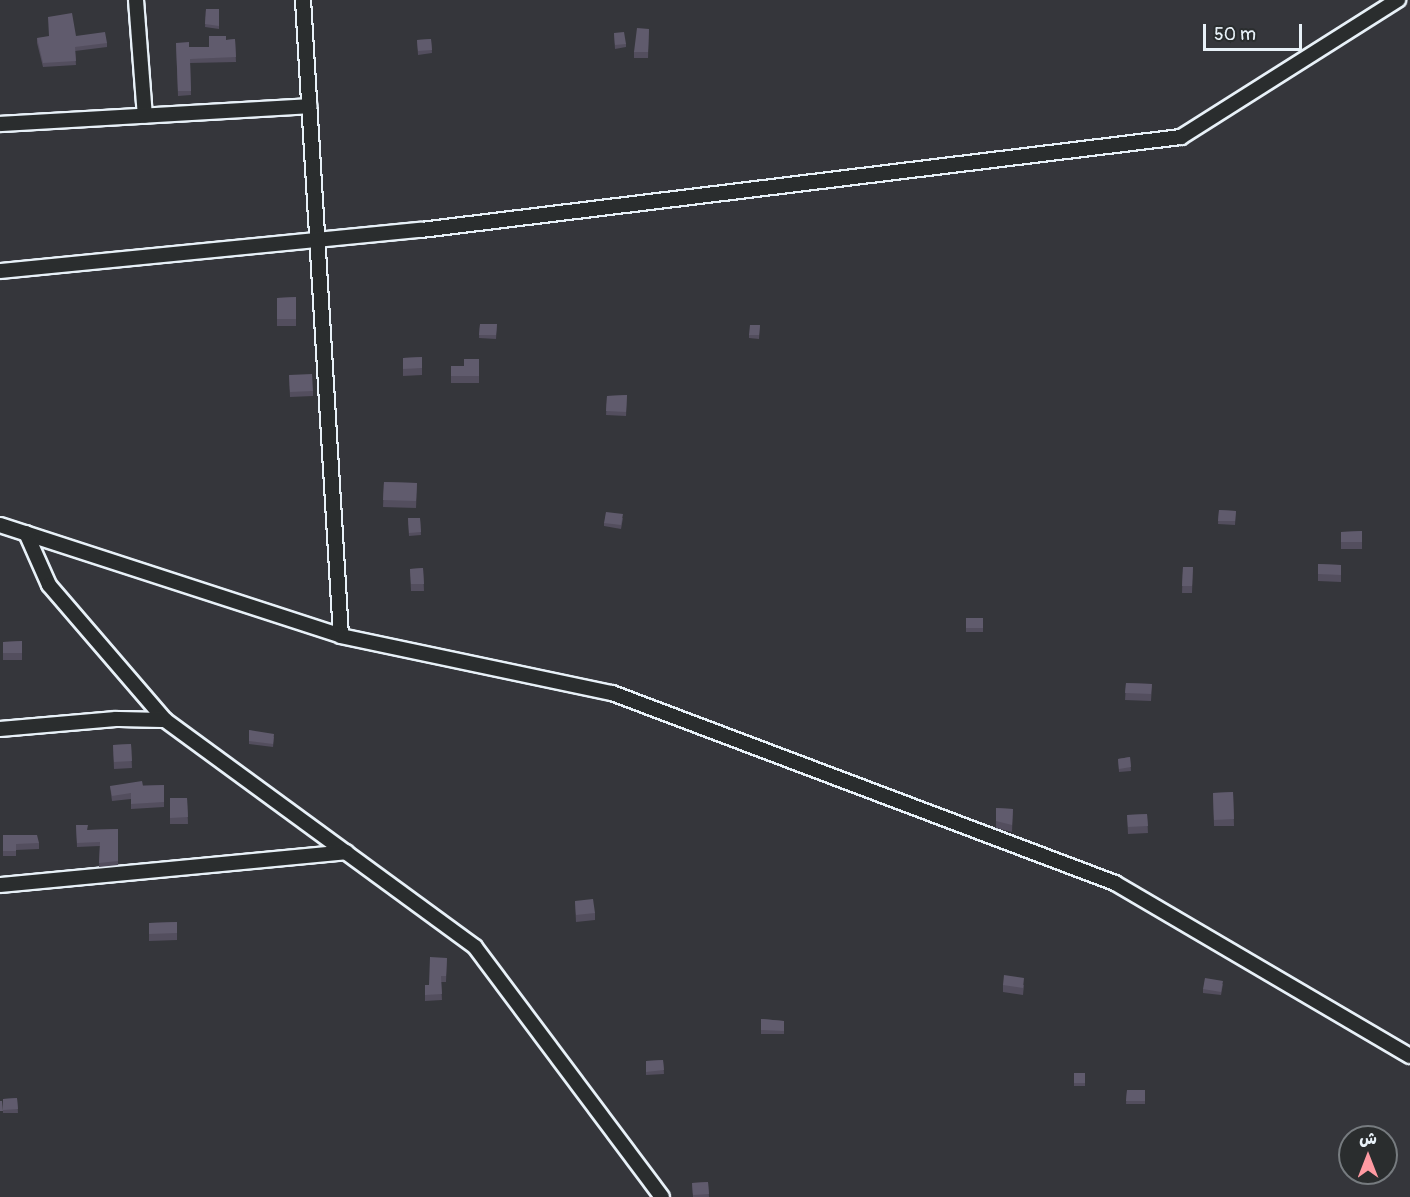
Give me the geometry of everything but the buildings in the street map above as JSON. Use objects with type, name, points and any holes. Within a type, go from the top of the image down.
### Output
[{"type":"street","points":[[136,0],[145,116]]},
{"type":"street","points":[[303,0],[341,636]]},
{"type":"street","points":[[0,271],[433,229],[1181,137],[1398,0]]},
{"type":"street","points":[[0,124],[309,106]]},
{"type":"street","points":[[0,525],[341,636],[612,693],[1115,883],[1410,1056]]},
{"type":"street","points":[[26,533],[49,585],[165,720],[475,947],[662,1197]]},
{"type":"street","points":[[0,729],[116,719],[165,720]]},
{"type":"street","points":[[0,885],[346,852]]}]
